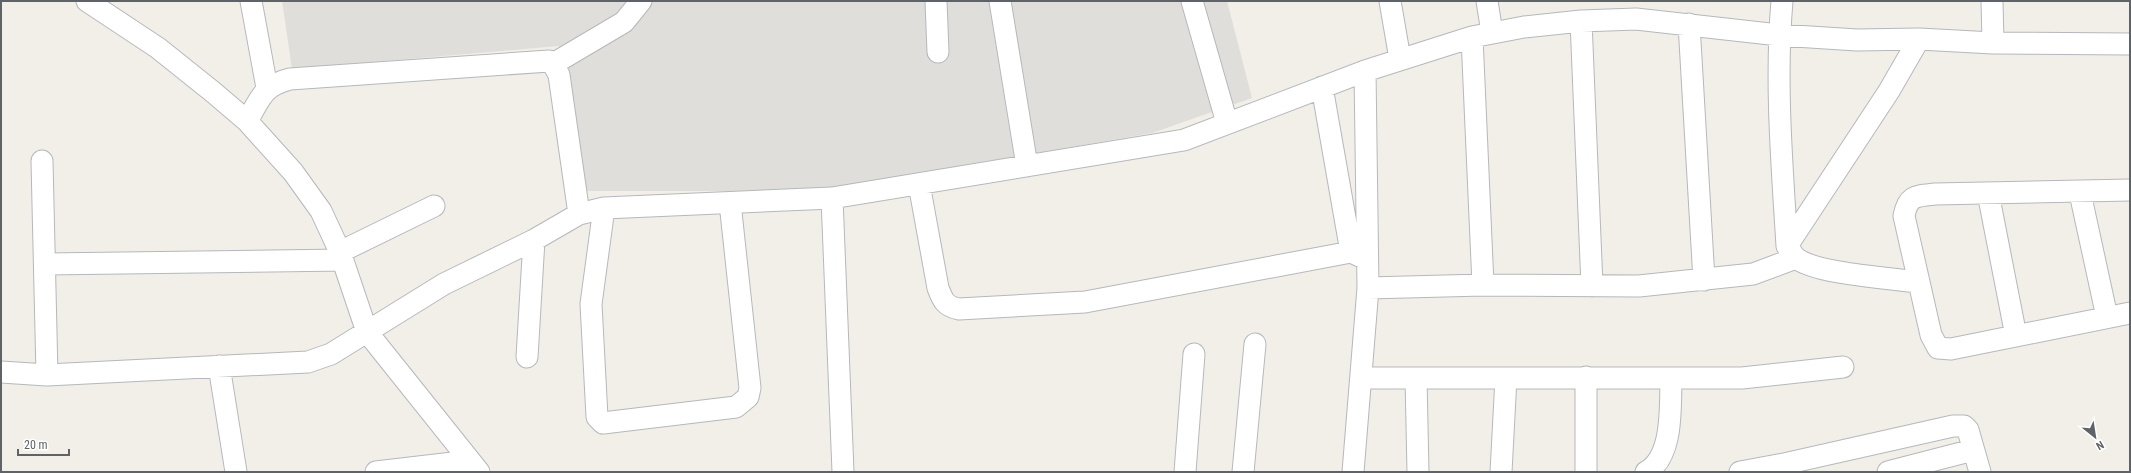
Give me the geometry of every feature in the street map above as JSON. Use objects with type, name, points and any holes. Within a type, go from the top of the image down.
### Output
[{"type":"street","points":[[87,1],[158,48],[247,121],[309,192],[321,211],[342,256],[367,332],[475,466]]},
{"type":"street","points":[[251,1],[267,88]]},
{"type":"street","points":[[554,64],[624,22],[641,1]]},
{"type":"street","points":[[936,1],[938,52]]},
{"type":"street","points":[[1000,1],[1028,166]]},
{"type":"street","points":[[1192,1],[1227,123]]},
{"type":"street","points":[[1390,1],[1400,59]]},
{"type":"street","points":[[1483,285],[1482,35],[1487,1]]},
{"type":"street","points":[[1782,1],[1779,35],[1781,135],[1792,252],[1809,266],[1826,270],[1918,282]]},
{"type":"street","points":[[1992,1],[1993,43]]},
{"type":"street","points":[[1,372],[48,375],[308,362],[331,354],[444,284],[534,240],[579,214],[604,208],[832,198],[1184,140],[1365,71],[1482,35],[1581,21],[1636,19],[1779,35],[1857,40],[1919,39],[1993,43],[2130,44]]},
{"type":"street","points":[[1581,21],[1592,286]]},
{"type":"street","points":[[1689,24],[1704,280]]},
{"type":"street","points":[[1368,288],[1483,285],[1639,286],[1753,274],[1792,252],[1897,79],[1919,39]]},
{"type":"street","points":[[247,121],[267,88],[276,83],[290,79],[545,61],[554,64],[559,74],[579,214]]},
{"type":"street","points":[[1360,256],[1365,71]]},
{"type":"street","points":[[1322,87],[1368,288],[1353,472]]},
{"type":"street","points":[[42,162],[48,375]]},
{"type":"street","points":[[919,184],[938,288],[943,302],[952,308],[959,309],[1085,302],[1360,256]]},
{"type":"street","points":[[2130,190],[2080,193],[1935,194],[1918,196],[1908,201],[1904,216],[1931,335],[1938,348],[1951,349],[2130,313]]},
{"type":"street","points":[[1988,193],[2016,336]]},
{"type":"street","points":[[2080,193],[2107,317]]},
{"type":"street","points":[[832,198],[843,472]]},
{"type":"street","points":[[604,208],[593,281],[591,320],[597,417],[603,423],[736,407],[748,397],[750,388],[730,203]]},
{"type":"street","points":[[46,264],[342,256],[434,206]]},
{"type":"street","points":[[527,357],[534,240]]},
{"type":"street","points":[[1243,472],[1255,344]]},
{"type":"street","points":[[1185,472],[1194,354]]},
{"type":"street","points":[[219,366],[236,472]]},
{"type":"street","points":[[1361,378],[1742,378],[1842,366]]},
{"type":"street","points":[[1586,377],[1586,472]]},
{"type":"street","points":[[1416,378],[1418,472]]},
{"type":"street","points":[[1501,472],[1506,378]]},
{"type":"street","points":[[1646,472],[1654,468],[1658,463],[1668,435],[1671,378]]},
{"type":"street","points":[[1740,472],[1784,464],[1954,426],[1964,426],[1967,428],[1980,472]]},
{"type":"street","points":[[1888,472],[1973,450]]},
{"type":"street","points":[[376,472],[475,466]]},
{"type":"shaded area","points":[[282,1],[1227,1],[1252,98],[1152,133],[819,191],[582,191],[559,46],[292,69]]}]
